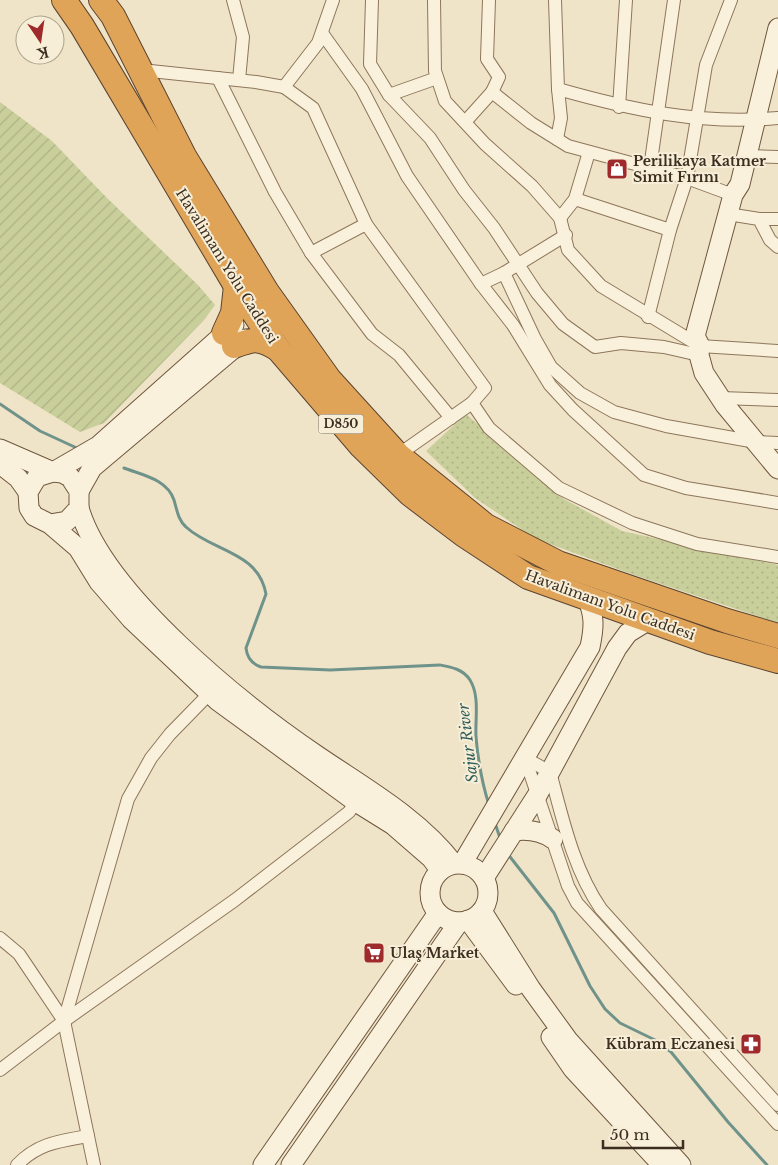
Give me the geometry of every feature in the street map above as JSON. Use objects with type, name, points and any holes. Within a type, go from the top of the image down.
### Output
[{"type":"highway","name":"Havalimanı Yolu Caddesi","points":[[64,0],[82,26],[236,286],[267,312],[398,455],[486,526],[558,562],[727,621],[778,636]]},
{"type":"highway","name":"Havalimanı Yolu Caddesi","points":[[101,0],[113,16],[184,156],[267,312],[278,349],[360,446],[410,494],[464,535],[528,578],[710,642],[778,661]]},
{"type":"highway","points":[[236,286],[229,340],[254,339],[267,342],[278,349]]},
{"type":"street","points":[[284,87],[318,43],[334,0]]},
{"type":"street","points":[[372,0],[370,64],[389,95],[430,138],[464,190],[494,228],[537,293],[563,324],[596,347],[621,343],[700,350],[778,351]]},
{"type":"street","points":[[434,0],[435,71],[445,101],[485,144],[532,186],[560,218],[566,235],[568,250],[601,286],[700,350]]},
{"type":"street","points":[[465,122],[492,92],[499,77],[487,59],[489,0]]},
{"type":"street","points":[[556,0],[558,89],[561,118],[557,139]]},
{"type":"street","points":[[619,107],[626,0]]},
{"type":"street","points":[[650,168],[674,0]]},
{"type":"street","points":[[648,316],[670,230],[687,178],[706,65],[731,0]]},
{"type":"street","points":[[237,1],[243,36],[239,80]]},
{"type":"street","points":[[322,34],[362,89],[407,176],[481,284],[513,325],[550,385],[573,410],[644,475],[686,488],[778,502]]},
{"type":"street","points":[[777,39],[771,78],[756,120],[740,184],[733,194],[695,336],[700,350],[704,373],[721,398],[778,469]]},
{"type":"street","points":[[141,70],[239,80],[284,87],[313,108],[366,224],[485,388],[472,403],[398,455]]},
{"type":"street","points":[[218,78],[275,192],[311,253],[372,334],[399,355],[451,418]]},
{"type":"street","points":[[389,95],[437,78]]},
{"type":"street","points":[[558,89],[619,107],[658,114],[696,119],[756,120],[778,118]]},
{"type":"street","points":[[492,92],[532,123],[568,146],[687,178],[733,194]]},
{"type":"street","points":[[560,218],[574,199],[589,152]]},
{"type":"street","points":[[746,156],[778,157]]},
{"type":"street","points":[[574,199],[670,230]]},
{"type":"street","points":[[728,214],[759,219],[778,219]]},
{"type":"street","points":[[759,219],[770,240],[778,247]]},
{"type":"street","points":[[311,253],[366,224]]},
{"type":"street","points":[[481,284],[504,273],[566,235]]},
{"type":"street","points":[[504,273],[535,339],[551,366],[583,395],[614,412],[666,426],[756,442],[778,443]]},
{"type":"street","points":[[28,492],[37,477],[53,472],[98,446],[229,340],[267,312]]},
{"type":"street","points":[[50,524],[67,521],[92,468],[229,340]]},
{"type":"street","points":[[573,410],[583,395]]},
{"type":"street","points":[[721,398],[778,400]]},
{"type":"street","points":[[472,403],[489,428],[559,488],[632,523],[697,544],[778,557]]},
{"type":"street","points":[[0,449],[53,472],[70,477],[79,499],[87,534],[106,562],[149,615],[254,708],[316,755],[389,803],[443,849],[452,866]]},
{"type":"street","points":[[0,464],[18,478],[28,492],[29,508],[34,516],[50,524],[78,548],[99,582],[131,619],[210,694],[356,802],[393,825],[431,858],[452,866],[471,866],[484,878],[488,894],[292,1165]]},
{"type":"street","points":[[470,917],[448,919],[438,913],[433,905],[431,886],[452,866],[481,832],[590,647],[594,629],[593,612],[587,598]]},
{"type":"street","points":[[484,878],[538,794],[617,648],[628,633],[648,620]]},
{"type":"street","points":[[64,1021],[128,798],[151,758],[170,734],[210,694]]},
{"type":"street","points":[[525,758],[550,772],[572,851],[586,888],[601,909],[778,1104]]},
{"type":"street","points":[[525,758],[568,886],[577,903],[778,1124]]},
{"type":"street","points":[[0,1070],[64,1021],[235,900],[349,812],[356,802]]},
{"type":"street","points":[[514,831],[522,830],[544,833],[553,840]]},
{"type":"street","points":[[263,1165],[438,913]]},
{"type":"street","points":[[470,917],[496,961],[506,970],[573,1069],[662,1165]]},
{"type":"street","points":[[470,917],[531,989],[568,1040],[681,1165]]},
{"type":"street","points":[[0,938],[19,954],[64,1021],[94,1165]]},
{"type":"street","points":[[17,1165],[28,1153],[52,1142],[88,1136]]},
{"type":"green space","points":[[0,102],[52,141],[107,198],[198,285],[215,305],[204,320],[104,423],[80,432],[0,383]]},
{"type":"green space","points":[[466,414],[564,499],[622,531],[778,565],[778,623],[637,576],[536,539],[475,498],[426,451]]},
{"type":"waterway","name":"Sajur River","points":[[0,404],[40,431],[79,449]]},
{"type":"waterway","name":"Sajur River","points":[[124,468],[160,482],[171,493],[179,518],[186,527],[209,542],[244,560],[254,569],[261,580],[266,594],[246,648],[247,654],[255,664],[261,667],[330,670],[440,665],[464,673],[470,680],[475,693],[478,754],[482,780],[489,805]]},
{"type":"waterway","name":"Sajur River","points":[[495,823],[501,841]]},
{"type":"waterway","name":"Sajur River","points":[[507,853],[554,913],[590,986],[605,1009],[620,1023],[655,1040],[671,1052],[728,1122],[767,1165]]},
{"type":"place","name":"Perilikaya Katmer Simit Fırını","points":[[617,169]]},
{"type":"place","name":"Ulaş Market","points":[[374,953]]},
{"type":"place","name":"Kübram Eczanesi","points":[[751,1044]]}]
